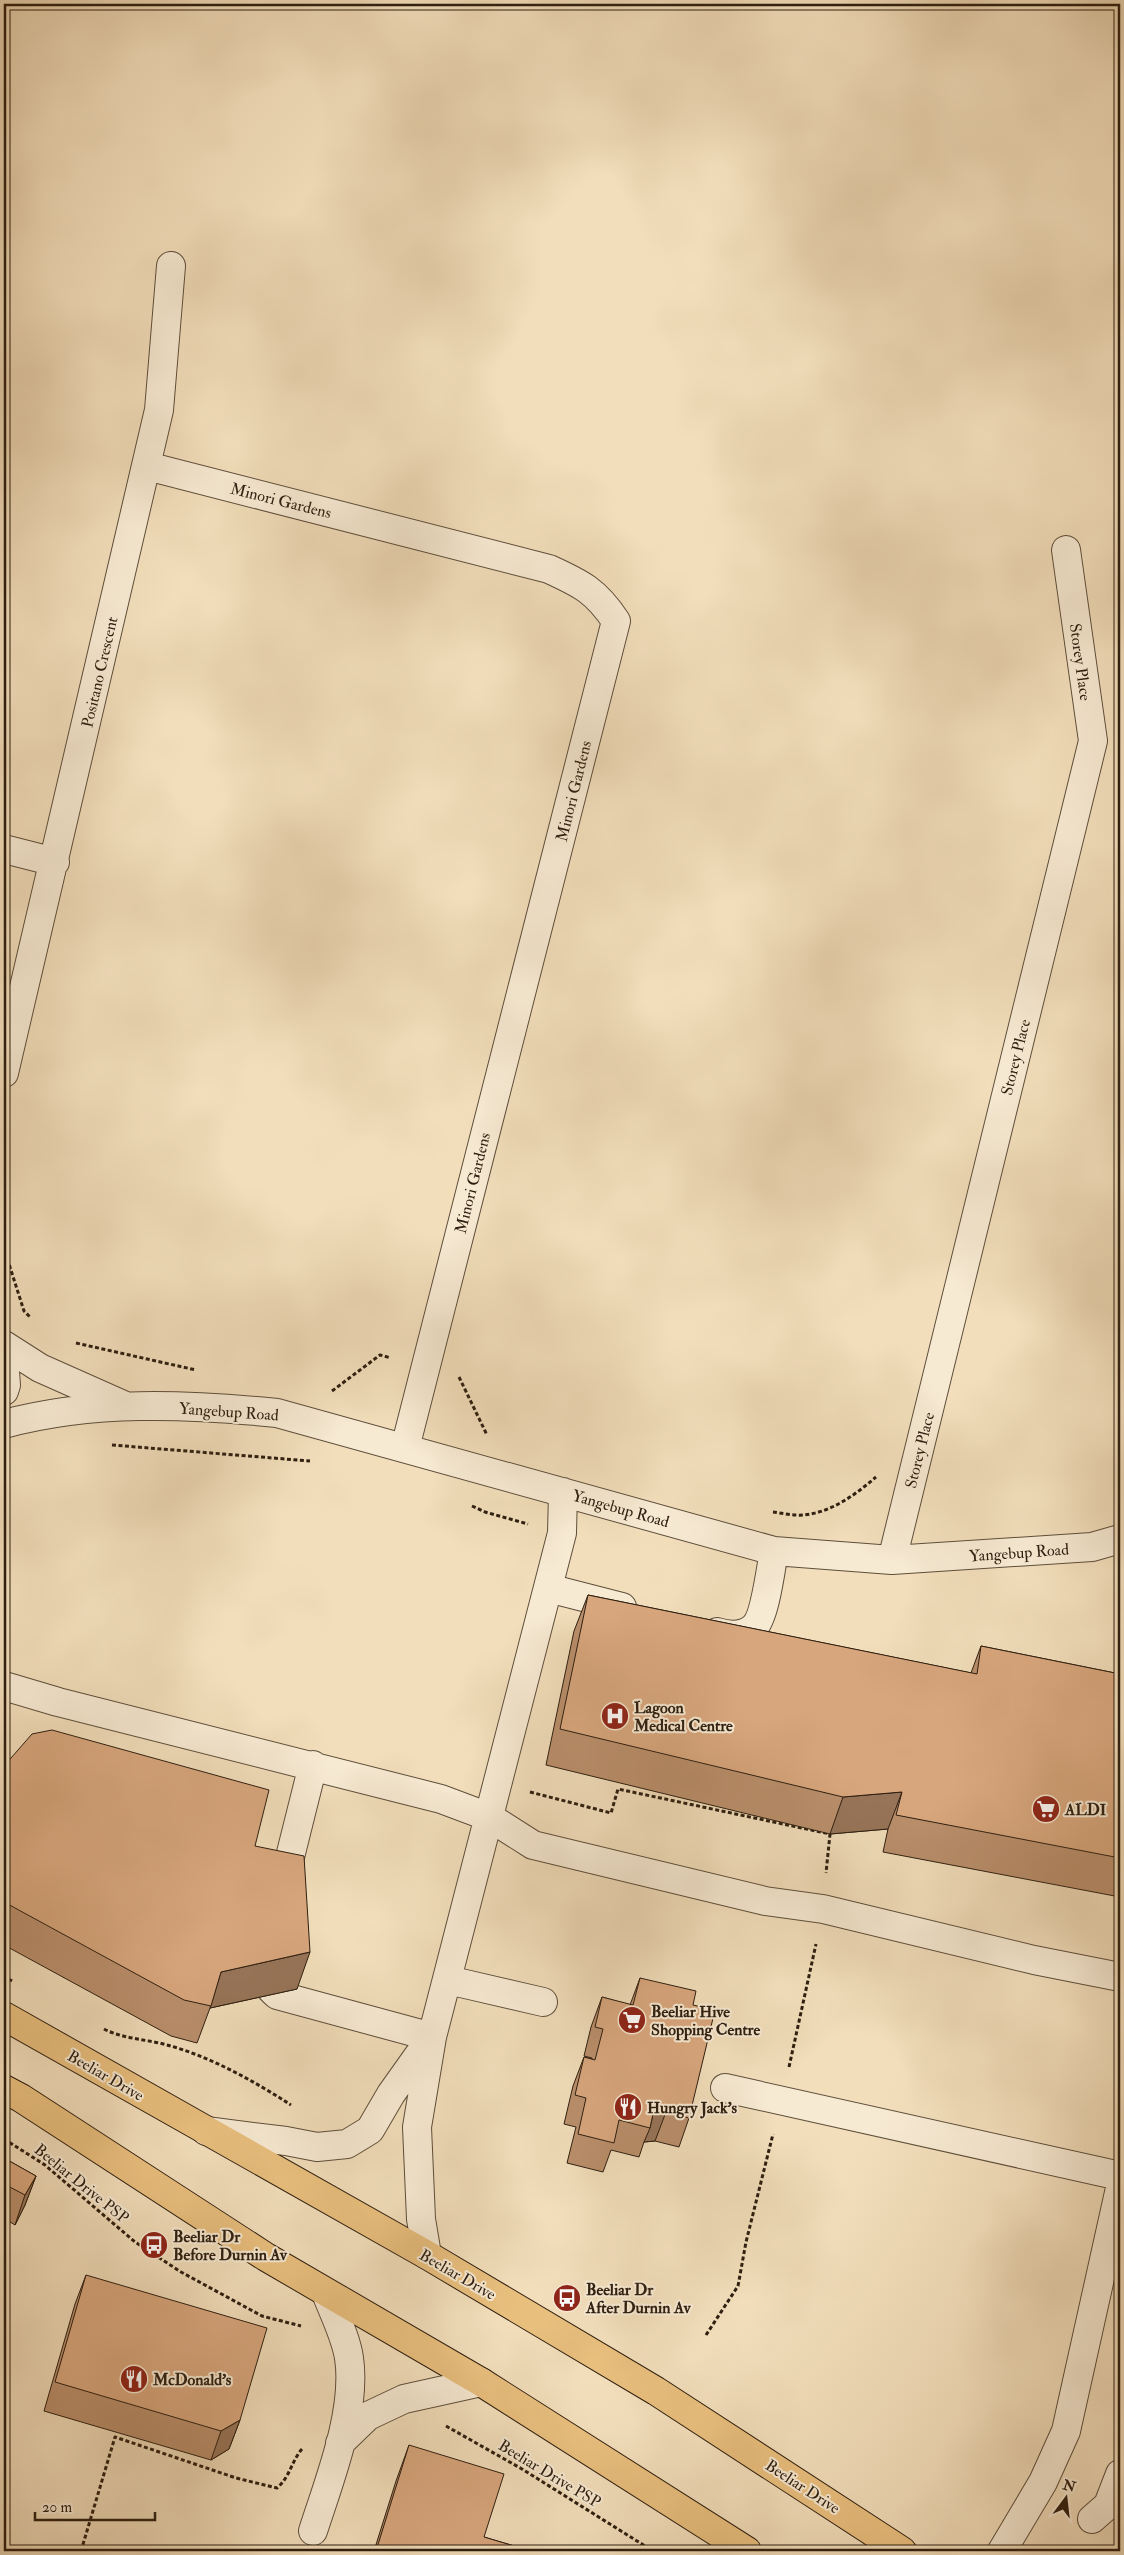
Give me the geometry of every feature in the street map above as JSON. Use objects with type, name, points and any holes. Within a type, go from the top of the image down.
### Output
[{"type":"highway","name":"Beeliar Drive","points":[[4,2016],[427,2255],[656,2391],[902,2551]]},
{"type":"highway","points":[[4,2089],[21,2098],[266,2257],[480,2382],[747,2551]]},
{"type":"street","name":"Positano Crescent","points":[[4,1073],[55,862],[159,410],[171,266]]},
{"type":"street","name":"Minori Gardens","points":[[147,466],[550,570],[582,584],[603,602],[616,621],[405,1448]]},
{"type":"street","name":"Storey Place","points":[[892,1560],[1093,741],[1066,550]]},
{"type":"street","points":[[4,849],[55,862]]},
{"type":"street","name":"Yangebup Road","points":[[4,1345],[40,1368],[127,1406]]},
{"type":"street","points":[[4,1358],[6,1385],[4,1391]]},
{"type":"street","name":"Yangebup Road","points":[[4,1424],[38,1415],[71,1410],[127,1406],[218,1407],[277,1413],[774,1551],[892,1560],[1092,1548],[1120,1539]]},
{"type":"street","points":[[427,2255],[421,2219],[417,2127],[432,2037],[562,1533],[563,1492]]},
{"type":"street","points":[[689,1625],[726,1635],[742,1635],[756,1626],[762,1610],[774,1551]]},
{"type":"street","points":[[548,1588],[642,1613]]},
{"type":"street","points":[[4,1686],[67,1704],[313,1765],[441,1800],[489,1817],[533,1846],[765,1901],[823,1909],[1034,1960],[1120,1977]]},
{"type":"street","points":[[276,1916],[313,1765]]},
{"type":"street","points":[[269,1943],[262,1971],[265,1984],[277,1995],[432,2037]]},
{"type":"street","points":[[448,1980],[543,2002]]},
{"type":"street","points":[[205,2131],[286,2140],[317,2147],[347,2144],[370,2130],[391,2094],[432,2037]]},
{"type":"street","points":[[725,2088],[1120,2176]]},
{"type":"street","points":[[1002,2551],[1033,2501],[1066,2431],[1120,2188]]},
{"type":"street","points":[[313,2531],[340,2443],[349,2392],[350,2361],[326,2293]]},
{"type":"street","points":[[340,2443],[368,2416],[404,2399],[480,2382]]},
{"type":"street","points":[[1092,2519],[1108,2505],[1120,2474]]},
{"type":"path","points":[[106,1444],[313,1461]]},
{"type":"path","points":[[469,1504],[485,1512],[562,1533]]},
{"type":"path","points":[[529,1792],[531,1782]]},
{"type":"path","points":[[497,1784],[611,1813],[618,1788],[830,1834]]},
{"type":"path","points":[[4,1976],[17,1984]]},
{"type":"path","points":[[96,2025],[112,2034],[168,2045],[249,2078],[297,2109]]},
{"type":"path","name":"Beeliar Drive PSP","points":[[4,2139],[45,2165],[135,2242],[181,2272],[262,2316],[302,2326],[308,2331]]},
{"type":"path","name":"Beeliar Drive PSP","points":[[442,2423],[522,2469],[652,2551]]},
{"type":"path","points":[[81,2551],[115,2437],[236,2478],[277,2488]]},
{"type":"building","points":[[588,1595],[977,1674],[981,1646],[1120,1674],[1120,1858],[896,1815],[902,1792],[843,1797],[560,1729]]},
{"type":"building","points":[[52,1730],[269,1790],[255,1846],[304,1856],[310,1952],[221,1972],[211,2006],[184,2000],[4,1902],[4,1766],[32,1734]]},
{"type":"building","name":"Hungry Jack's","points":[[640,1978],[696,1991],[693,2005],[715,2010],[689,2118],[666,2112],[653,2114],[650,2128],[619,2120],[614,2143],[578,2134],[586,2098],[575,2095],[584,2057],[595,2060],[603,2029],[595,2027],[602,1997],[633,2005]]},
{"type":"building","points":[[4,2158],[36,2176],[25,2195],[4,2184]]},
{"type":"building","points":[[86,2275],[267,2328],[240,2420],[221,2431],[55,2382]]},
{"type":"building","points":[[409,2445],[504,2474],[484,2537],[531,2551],[376,2551]]},
{"type":"place","name":"Lagoon Medical Centre","points":[[615,1716]]},
{"type":"place","name":"ALDI","points":[[1046,1809]]},
{"type":"place","name":"Beeliar Hive Shopping Centre","points":[[632,2020]]},
{"type":"place","name":"Hungry Jack's","points":[[628,2107]]},
{"type":"place","name":"Beeliar Dr Before Durnin Av","points":[[154,2245]]},
{"type":"place","name":"Beeliar Dr After Durnin Av","points":[[567,2298]]},
{"type":"place","name":"McDonald's","points":[[134,2379]]}]
